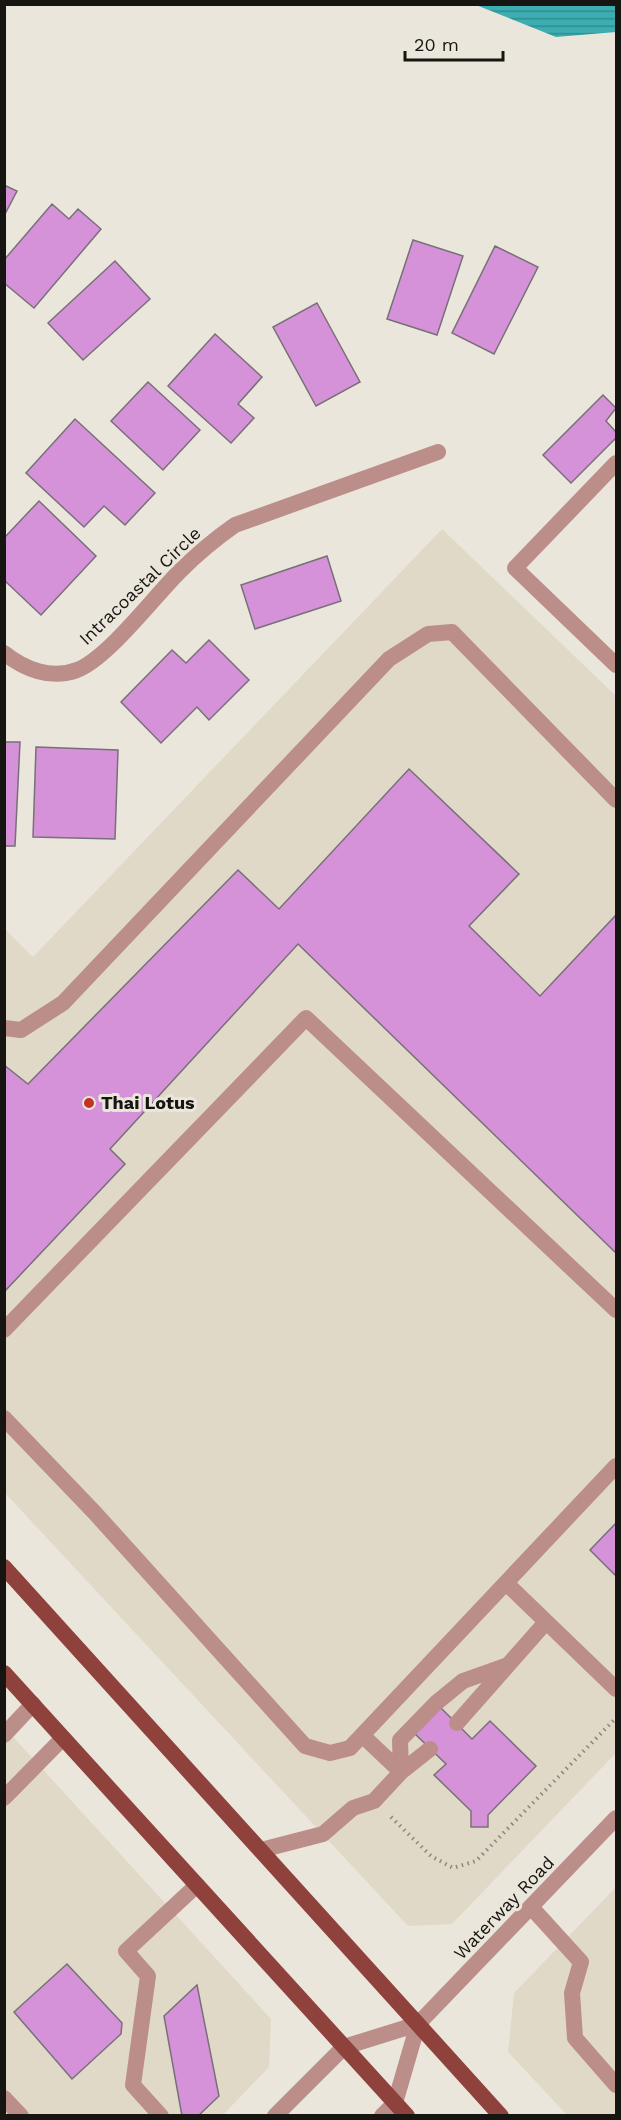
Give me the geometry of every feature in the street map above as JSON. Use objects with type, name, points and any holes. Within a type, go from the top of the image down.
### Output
[{"type":"main road","points":[[4,1567],[501,2115]]},
{"type":"main road","points":[[4,1673],[401,2109]]},
{"type":"street","name":"Intracoastal Circle","points":[[4,653],[21,666],[50,674],[76,670],[99,656],[180,571],[210,543],[235,525],[438,452]]},
{"type":"street","points":[[616,463],[514,568],[616,665]]},
{"type":"street","points":[[4,1028],[21,1030],[63,1003],[389,659],[428,634],[452,632],[616,800]]},
{"type":"street","points":[[4,1330],[306,1018],[616,1310]]},
{"type":"street","points":[[4,1418],[95,1513],[305,1746],[330,1753],[350,1748],[362,1736],[616,1466]]},
{"type":"street","points":[[506,1583],[616,1687]]},
{"type":"street","points":[[457,1723],[546,1622]]},
{"type":"street","points":[[400,1772],[400,1740],[436,1703],[463,1681],[508,1665]]},
{"type":"street","points":[[4,1735],[33,1704]]},
{"type":"street","points":[[362,1736],[400,1772]]},
{"type":"street","points":[[4,1798],[63,1738]]},
{"type":"street","points":[[261,1850],[323,1834],[353,1808],[374,1801],[400,1772],[430,1749]]},
{"type":"street","name":"Waterway Road","points":[[418,2024],[616,1818]]},
{"type":"street","points":[[161,2115],[133,2085],[148,1976],[126,1951],[197,1885]]},
{"type":"street","points":[[531,1907],[581,1962],[572,1993],[575,2038],[616,2085]]},
{"type":"street","points":[[275,2115],[344,2047],[418,2024],[401,2109],[382,2115]]},
{"type":"street","points":[[4,2098],[21,2115]]},
{"type":"path","points":[[374,1801],[431,1856],[453,1868],[476,1861],[616,1718]]},
{"type":"shaded area","points":[[442,529],[616,696],[616,1753],[452,1924],[408,1926],[5,1493],[5,929],[33,957]]},
{"type":"shaded area","points":[[4,1727],[271,2019],[269,2067],[223,2115],[5,2115]]},
{"type":"shaded area","points":[[616,1887],[616,2115],[567,2115],[508,2052],[514,1993]]},
{"type":"water","points":[[476,5],[616,5],[616,32],[556,37]]},
{"type":"building","points":[[4,185],[17,191],[4,216]]},
{"type":"building","points":[[52,204],[69,219],[78,209],[101,229],[34,308],[4,283],[4,260]]},
{"type":"building","points":[[413,240],[463,256],[437,335],[387,319]]},
{"type":"building","points":[[495,246],[538,267],[494,354],[452,333]]},
{"type":"building","points":[[115,261],[150,299],[83,360],[48,323]]},
{"type":"building","points":[[317,303],[360,382],[316,406],[273,327]]},
{"type":"building","points":[[215,334],[262,377],[238,404],[254,418],[231,443],[168,386]]},
{"type":"building","points":[[148,382],[200,430],[163,470],[111,421]]},
{"type":"building","points":[[603,395],[616,408],[606,421],[616,432],[616,438],[571,483],[543,455]]},
{"type":"building","points":[[75,419],[155,493],[125,525],[104,506],[84,527],[26,473]]},
{"type":"building","points":[[39,501],[96,556],[41,615],[4,580],[4,538]]},
{"type":"building","points":[[327,556],[341,601],[255,629],[241,585]]},
{"type":"building","points":[[209,640],[249,680],[209,720],[197,707],[161,743],[121,702],[172,650],[186,663]]},
{"type":"building","points":[[4,742],[20,742],[15,846],[4,846]]},
{"type":"building","points":[[36,747],[118,750],[115,839],[33,837]]},
{"type":"building","points":[[409,769],[519,874],[469,926],[540,996],[616,915],[616,1253],[298,944],[110,1149],[125,1164],[4,1292],[4,1065],[28,1084],[238,870],[279,909]]},
{"type":"building","points":[[616,1523],[616,1576],[590,1550]]},
{"type":"building","points":[[439,1706],[472,1739],[490,1721],[536,1766],[488,1815],[488,1827],[471,1827],[471,1811],[434,1775],[446,1764],[413,1732]]},
{"type":"building","points":[[67,1964],[122,2023],[121,2034],[72,2079],[14,2012]]},
{"type":"building","points":[[197,1985],[219,2096],[198,2116],[182,2116],[164,2016]]},
{"type":"place","name":"Thai Lotus","points":[[89,1103]]}]
